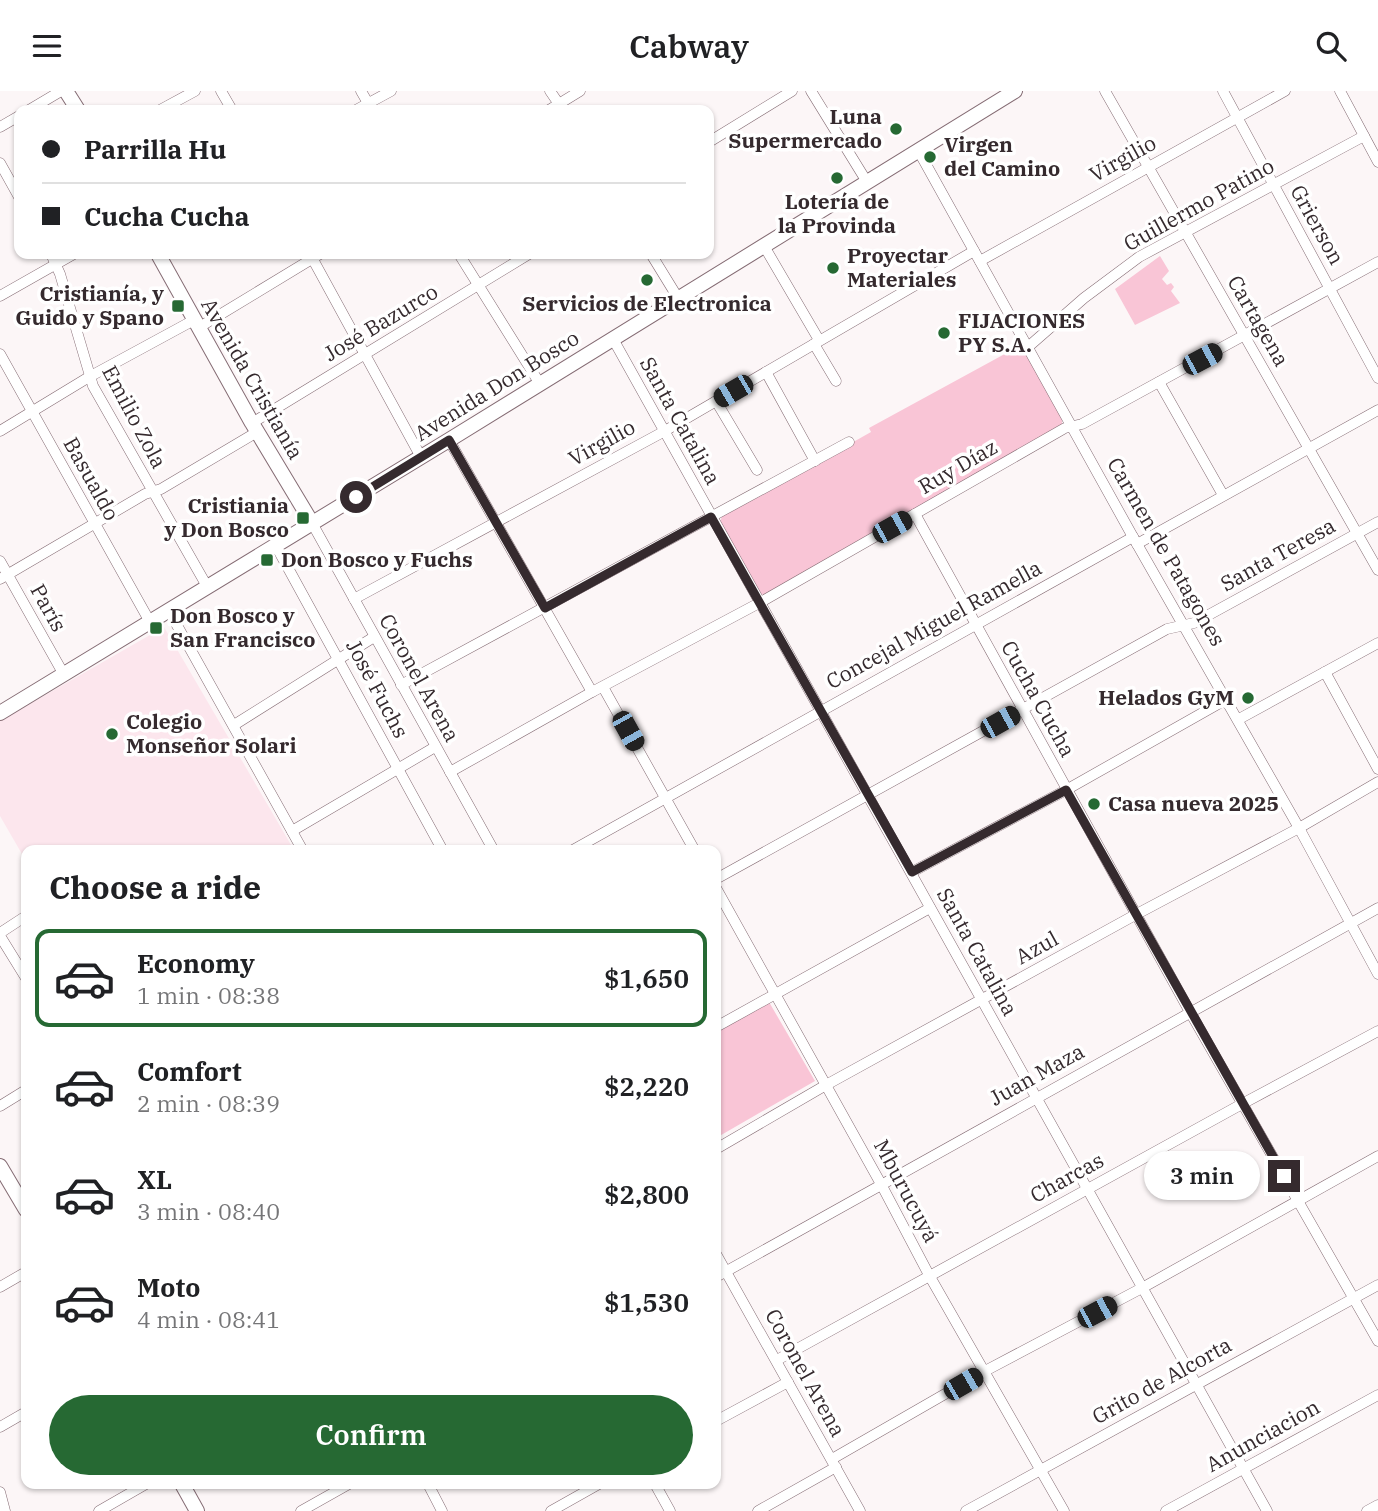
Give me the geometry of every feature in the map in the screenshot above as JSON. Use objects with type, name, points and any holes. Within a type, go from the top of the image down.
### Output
[{"type":"main road","name":"Avenida Don Bosco","points":[[0,713],[764,246],[1006,93]]},
{"type":"main road","name":"Avenida Cristianía","points":[[161,259],[255,428],[312,523]]},
{"type":"main road","points":[[0,1166],[21,1202]]},
{"type":"main road","points":[[185,1489],[197,1511]]},
{"type":"street","points":[[37,105],[61,91]]},
{"type":"street","points":[[169,105],[195,91]]},
{"type":"street","points":[[373,105],[391,91]]},
{"type":"street","points":[[563,105],[580,91]]},
{"type":"street","points":[[714,139],[792,91]]},
{"type":"street","points":[[811,91],[867,181]]},
{"type":"street","name":"Cartagena","points":[[1105,91],[1378,570]]},
{"type":"street","name":"Grierson","points":[[1223,91],[1378,378]]},
{"type":"street","name":"Virgilio","points":[[354,599],[663,432],[817,342],[1285,91]]},
{"type":"street","points":[[1340,91],[1378,162]]},
{"type":"street","name":"Guillermo Patino","points":[[1028,347],[1084,298],[1128,265],[1185,231],[1364,136]]},
{"type":"street","name":"Carmen de Patagones","points":[[918,150],[1135,540],[1239,719],[1378,974]]},
{"type":"street","points":[[0,163],[14,188]]},
{"type":"street","points":[[764,246],[836,381]]},
{"type":"street","name":"Emilio Zola","points":[[54,259],[89,377],[208,588]]},
{"type":"street","points":[[0,296],[65,259]]},
{"type":"street","points":[[0,431],[89,377],[196,324],[307,259]]},
{"type":"street","points":[[316,259],[421,457]]},
{"type":"street","points":[[462,259],[540,384]]},
{"type":"street","name":"José Bazurco","points":[[4,577],[93,524],[161,489],[366,354],[521,259]]},
{"type":"street","points":[[654,259],[678,299]]},
{"type":"street","name":"Ruy Díaz","points":[[450,772],[761,602],[1065,428],[1082,424],[1378,262]]},
{"type":"street","name":"Santa Catalina","points":[[613,339],[1267,1511]]},
{"type":"street","name":"Basualdo","points":[[0,354],[150,622]]},
{"type":"street","points":[[766,372],[815,461]]},
{"type":"street","points":[[1159,381],[1223,495]]},
{"type":"street","points":[[716,401],[757,470]]},
{"type":"street","name":"Concejal Miguel Ramella","points":[[581,845],[975,624],[1310,450],[1378,410]]},
{"type":"street","points":[[449,440],[592,692]]},
{"type":"street","points":[[401,685],[849,442]]},
{"type":"street","name":"Cucha Cucha","points":[[915,514],[1135,915],[1378,1341]]},
{"type":"street","name":"Santa Teresa","points":[[721,876],[1167,629],[1194,623],[1378,522]]},
{"type":"street","name":"Coronel Arena","points":[[312,523],[491,845]]},
{"type":"street","name":"José Fuchs","points":[[276,546],[340,658],[440,845]]},
{"type":"street","name":"París","points":[[0,561],[4,577],[63,673]]},
{"type":"street","points":[[169,611],[300,845]]},
{"type":"street","points":[[234,726],[374,636]]},
{"type":"street","points":[[1239,719],[1378,643]]},
{"type":"street","points":[[1325,672],[1378,769]]},
{"type":"street","points":[[603,687],[692,845]]},
{"type":"street","points":[[912,872],[1066,790],[1227,699]]},
{"type":"street","points":[[292,831],[435,747]]},
{"type":"street","name":"Azul","points":[[721,1146],[826,1085],[1299,828],[1378,782]]},
{"type":"street","name":"Mburucuyá","points":[[721,897],[929,1275],[1064,1511]]},
{"type":"street","points":[[721,1024],[930,908]]},
{"type":"street","name":"Juan Maza","points":[[721,1274],[1378,908]]},
{"type":"street","points":[[21,920],[0,935],[21,970]]},
{"type":"street","name":"Charcas","points":[[777,1360],[1378,1031]]},
{"type":"street","points":[[0,1107],[21,1093]]},
{"type":"street","points":[[758,1511],[985,1371],[1142,1288],[1378,1156]]},
{"type":"street","name":"Coronel Arena","points":[[721,1262],[860,1511]]},
{"type":"street","points":[[0,1287],[21,1275]]},
{"type":"street","name":"Grito de Alcorta","points":[[966,1511],[1378,1285]]},
{"type":"street","points":[[721,1418],[788,1382]]},
{"type":"street","name":"Anunciacion","points":[[1166,1511],[1378,1395]]},
{"type":"street","points":[[0,1427],[21,1415]]},
{"type":"street","points":[[99,1511],[137,1489]]},
{"type":"street","points":[[301,1511],[340,1489]]},
{"type":"street","points":[[431,1489],[442,1511]]},
{"type":"street","points":[[551,1511],[590,1489]]},
{"type":"street","points":[[658,1489],[670,1511]]},
{"type":"street","points":[[0,1492],[5,1511]]},
{"type":"street","points":[[1367,1511],[1378,1505]]},
{"type":"shaded area","points":[[1160,256],[1169,271],[1162,279],[1167,285],[1171,283],[1174,287],[1171,291],[1180,303],[1135,325],[1115,289]]},
{"type":"shaded area","points":[[1021,345],[1062,418],[1062,425],[764,595],[761,594],[720,523],[722,516],[871,432],[869,428]]},
{"type":"shaded area","points":[[164,627],[291,845],[21,845],[21,852],[0,816],[0,721]]},
{"type":"shaded area","points":[[769,1002],[815,1081],[721,1135],[721,1029]]},
{"type":"place","name":"Luna Supermercado","points":[[896,129]]},
{"type":"place","name":"Virgen del Camino","points":[[930,157]]},
{"type":"place","name":"Lotería de la Provinda","points":[[837,178]]},
{"type":"place","name":"Proyectar Materiales","points":[[833,268]]},
{"type":"place","name":"Servicios de Electronica","points":[[647,280]]},
{"type":"place","name":"Cristianía, y Guido y Spano","points":[[178,306]]},
{"type":"place","name":"FIJACIONES PY S.A.","points":[[944,333]]},
{"type":"place","name":"Cristiania y Don Bosco","points":[[303,518]]},
{"type":"place","name":"Don Bosco y Fuchs","points":[[267,560]]},
{"type":"place","name":"Don Bosco y San Francisco","points":[[156,628]]},
{"type":"place","name":"Helados GyM","points":[[1248,698]]},
{"type":"place","name":"Colegio Monseñor Solari","points":[[112,734]]},
{"type":"place","name":"Casa nueva 2025","points":[[1094,804]]},
{"type":"route","points":[[356,497],[449,440],[545,608],[711,517],[912,872],[1066,790],[1284,1176]]}]
